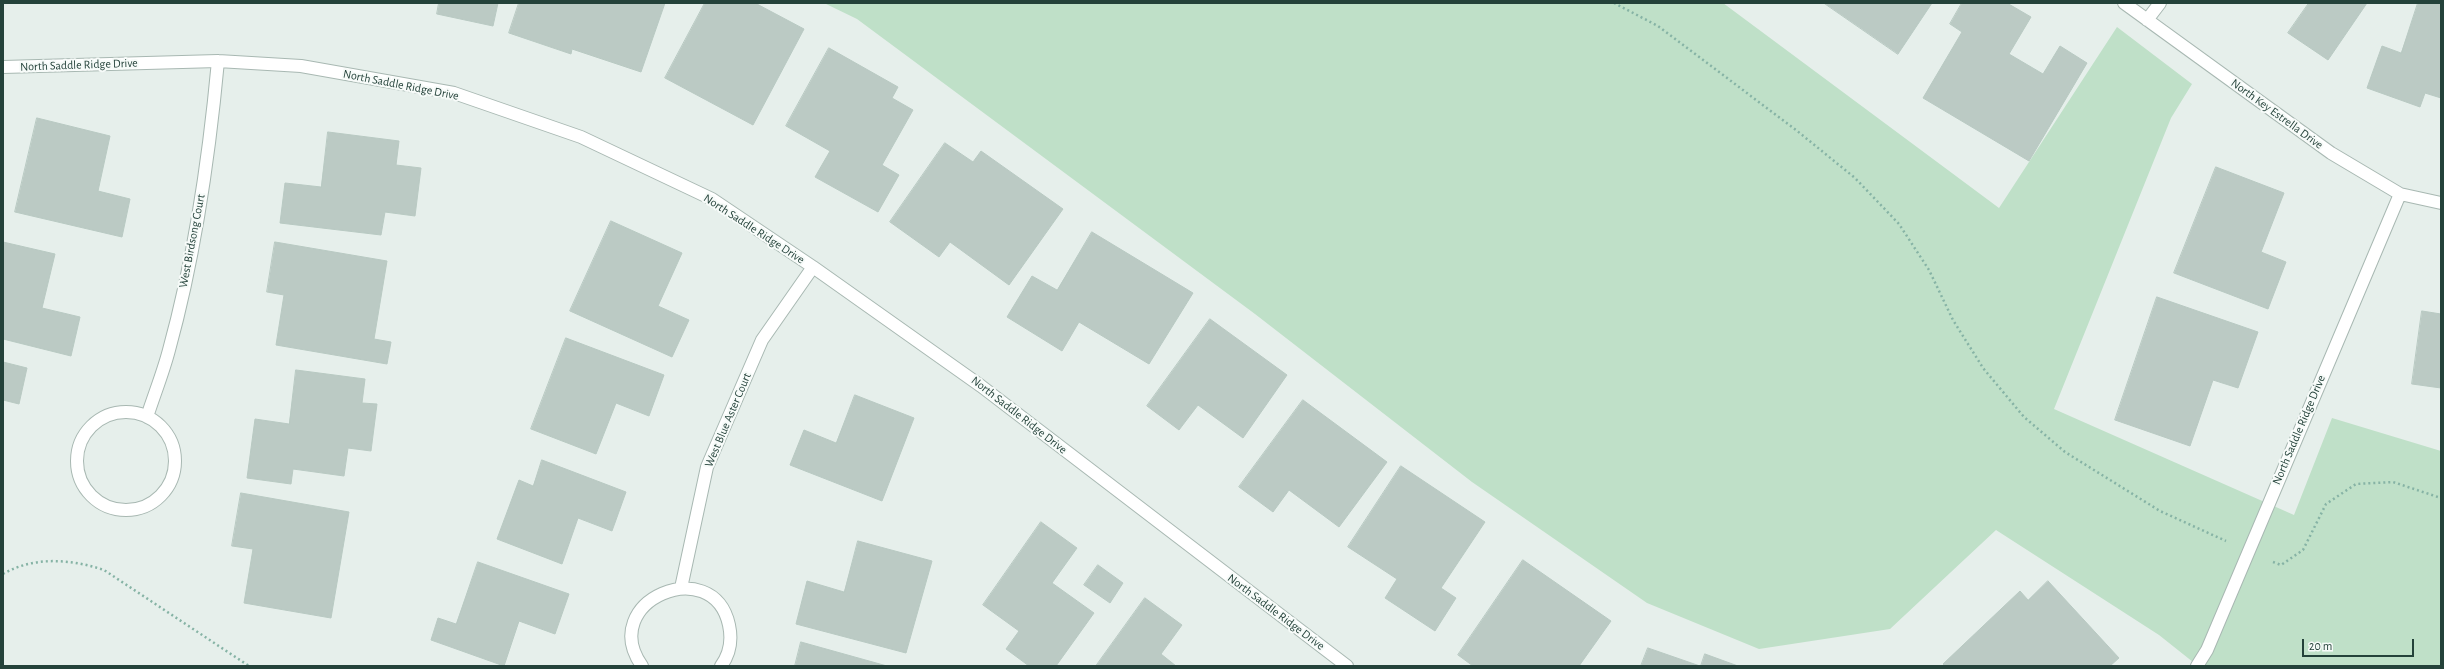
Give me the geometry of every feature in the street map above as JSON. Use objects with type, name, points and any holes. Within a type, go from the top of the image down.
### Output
[{"type":"street","name":"North Key Estrella Drive","points":[[2124,3],[2331,153],[2400,194],[2441,203]]},
{"type":"street","points":[[2147,20],[2160,3]]},
{"type":"street","name":"North Saddle Ridge Drive","points":[[3,67],[218,61],[301,66],[454,93],[582,138],[712,199],[813,267],[981,386],[1346,666]]},
{"type":"street","name":"West Birdsong Court","points":[[147,416],[169,350],[196,226],[213,119],[218,61]]},
{"type":"street","name":"North Saddle Ridge Drive","points":[[2197,666],[2207,650],[2400,194]]},
{"type":"street","name":"West Blue Aster Court","points":[[681,588],[708,467],[762,340],[813,267]]},
{"type":"street","points":[[117,412],[132,412],[147,416],[160,425],[169,437],[174,452],[175,468],[170,482],[162,495],[149,505],[127,510],[104,505],[92,496],[81,477],[78,454],[82,440],[97,422],[117,412]]},
{"type":"street","points":[[642,666],[637,658],[632,642],[634,626],[640,611],[651,599],[666,591],[681,588],[696,590],[709,597],[720,606],[727,619],[730,633],[730,647],[721,666]]},
{"type":"path","points":[[1614,3],[1658,26],[1796,130],[1855,178],[1899,224],[1929,270],[1954,320],[1984,368],[2030,422],[2065,452],[2160,510],[2281,565],[2303,550],[2326,504],[2356,484],[2393,482],[2441,498]]},
{"type":"path","points":[[3,574],[29,563],[56,561],[79,562],[104,570],[249,666]]},
{"type":"green space","points":[[824,3],[1723,3],[1999,208],[2117,27],[2192,84],[2171,118],[2054,409],[2294,515],[2332,418],[2441,451],[2441,666],[2198,666],[2159,635],[1996,530],[1890,629],[1759,649],[1647,603],[1472,482],[1255,314],[857,19]]},
{"type":"building","points":[[439,3],[498,3],[493,26],[437,14]]},
{"type":"building","points":[[519,3],[665,3],[641,72],[572,49],[571,54],[509,33]]},
{"type":"building","points":[[705,3],[755,3],[804,29],[753,125],[665,78]]},
{"type":"building","points":[[1824,3],[1932,3],[1898,54]]},
{"type":"building","points":[[1962,3],[2007,3],[2031,17],[2009,54],[2043,74],[2060,46],[2087,63],[2029,161],[1923,98],[1962,32],[1950,24]]},
{"type":"building","points":[[2309,3],[2367,3],[2328,60],[2288,33]]},
{"type":"building","points":[[2418,3],[2441,3],[2441,98],[2425,93],[2420,107],[2367,88],[2382,46],[2401,53]]},
{"type":"building","points":[[829,48],[898,87],[892,98],[913,110],[882,165],[899,175],[878,212],[815,177],[830,151],[786,126]]},
{"type":"building","points":[[37,118],[110,136],[98,191],[130,199],[122,237],[15,212]]},
{"type":"building","points":[[328,132],[399,141],[396,165],[421,168],[415,216],[385,212],[381,235],[280,223],[285,183],[321,187]]},
{"type":"building","points":[[945,143],[973,162],[981,151],[1063,209],[1009,285],[950,242],[939,257],[890,222]]},
{"type":"building","points":[[2216,167],[2284,193],[2261,252],[2286,262],[2268,309],[2174,273]]},
{"type":"building","points":[[611,221],[682,253],[658,306],[689,320],[672,357],[570,311]]},
{"type":"building","points":[[1092,232],[1193,293],[1149,364],[1079,322],[1062,351],[1007,317],[1032,276],[1057,290]]},
{"type":"building","points":[[3,242],[55,254],[42,308],[80,317],[71,356],[3,339]]},
{"type":"building","points":[[275,242],[387,261],[374,339],[391,342],[387,364],[276,345],[284,295],[267,292]]},
{"type":"building","points":[[2157,297],[2258,332],[2238,388],[2213,380],[2190,446],[2115,420]]},
{"type":"building","points":[[2422,311],[2441,314],[2441,388],[2412,384]]},
{"type":"building","points":[[1210,319],[1287,375],[1243,438],[1198,405],[1179,430],[1147,406]]},
{"type":"building","points":[[566,338],[664,375],[649,416],[616,403],[596,454],[531,429]]},
{"type":"building","points":[[3,362],[27,368],[19,404],[3,400]]},
{"type":"building","points":[[296,370],[365,379],[362,403],[377,404],[371,451],[348,448],[344,476],[293,469],[291,484],[247,478],[255,419],[289,424]]},
{"type":"building","points":[[855,395],[914,418],[882,501],[790,465],[804,430],[836,443]]},
{"type":"building","points":[[1303,400],[1387,462],[1339,527],[1289,490],[1273,512],[1239,487]]},
{"type":"building","points":[[542,460],[626,492],[612,531],[578,518],[562,564],[497,539],[519,480],[533,486]]},
{"type":"building","points":[[1401,466],[1485,522],[1441,588],[1456,598],[1435,631],[1385,598],[1397,579],[1348,547]]},
{"type":"building","points":[[241,493],[349,512],[331,618],[244,603],[253,549],[232,546]]},
{"type":"building","points":[[1041,522],[1077,548],[1052,583],[1094,613],[1056,666],[1029,666],[1006,649],[1019,631],[983,605]]},
{"type":"building","points":[[858,541],[932,561],[906,653],[796,624],[807,581],[844,592]]},
{"type":"building","points":[[1523,560],[1611,621],[1579,666],[1473,666],[1458,655]]},
{"type":"building","points":[[478,562],[569,594],[555,634],[519,621],[504,666],[431,640],[438,618],[456,624]]},
{"type":"building","points":[[1098,565],[1123,583],[1110,603],[1084,585]]},
{"type":"building","points":[[2048,581],[2119,658],[2110,666],[1945,666],[1943,664],[2020,591],[2028,600]]},
{"type":"building","points":[[1145,598],[1182,625],[1161,654],[1176,666],[1096,666]]},
{"type":"building","points":[[801,642],[887,666],[795,666]]},
{"type":"building","points":[[1648,648],[1700,666],[1641,666]]},
{"type":"building","points":[[1705,654],[1738,666],[1701,666]]}]
